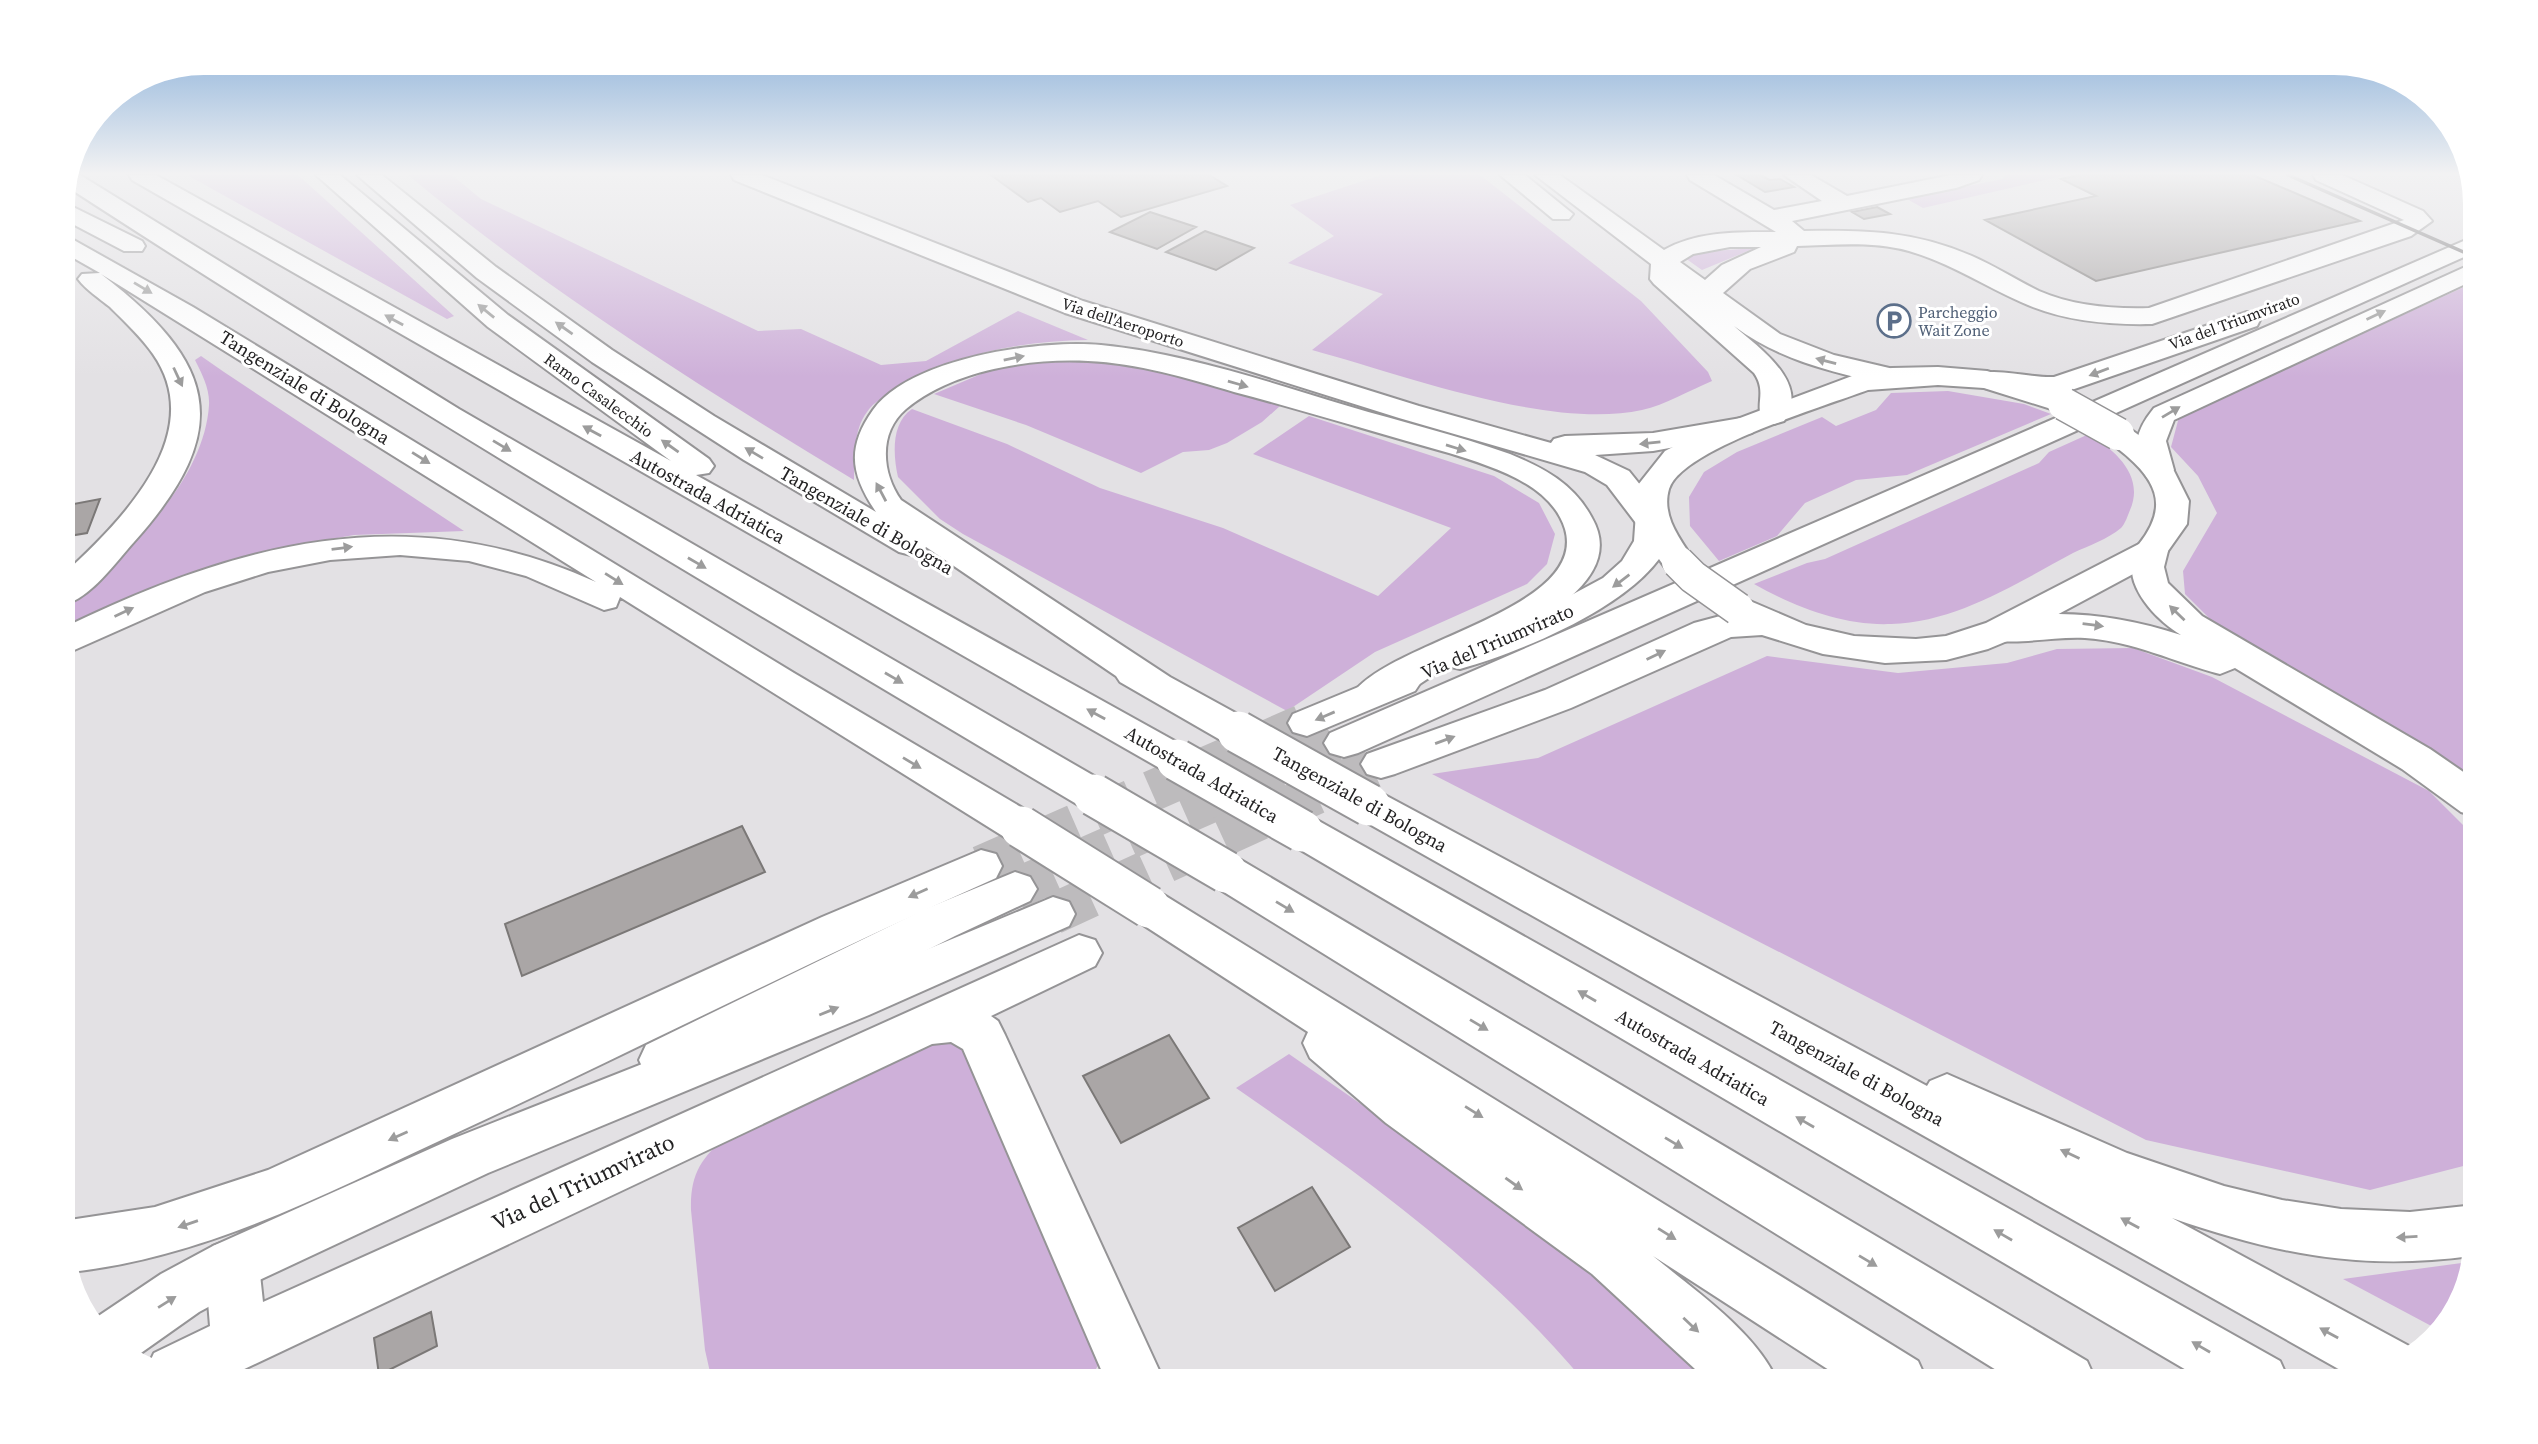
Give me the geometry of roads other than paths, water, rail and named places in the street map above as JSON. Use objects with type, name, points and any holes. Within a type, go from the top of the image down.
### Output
[{"type":"main road","points":[[124,242],[194,281],[360,360]]},
{"type":"main road","points":[[169,242],[651,536],[1226,872],[2047,1369]]},
{"type":"main road","name":"Autostrada Adriatica","points":[[259,242],[1302,831],[2239,1369]]},
{"type":"main road","name":"Ramo Casalecchio","points":[[406,242],[498,321],[717,480],[887,596]]},
{"type":"main road","name":"Tangenziale di Bologna","points":[[451,242],[504,286],[715,430],[1238,732],[1375,784],[1488,870],[2379,1360]]},
{"type":"main road","name":"Via dell'Aeroporto","points":[[911,242],[1074,307],[1514,442],[1582,459],[1618,478],[1654,524]]},
{"type":"main road","points":[[1599,242],[1650,282],[1729,336]]},
{"type":"main road","name":"Via del Triumvirato","points":[[1640,242],[1770,340],[1792,351],[1892,376]]},
{"type":"main road","points":[[1717,242],[1686,248],[1664,261],[1663,279],[1764,367],[1776,384],[1774,415]]},
{"type":"main road","points":[[1708,295],[1720,278],[1736,268],[1807,242]]},
{"type":"main road","points":[[1850,242],[1890,261]]},
{"type":"main road","points":[[1901,242],[1963,261],[2031,298],[2070,310],[2120,317],[2152,316],[2368,242]]},
{"type":"main road","name":"Via del Triumvirato","points":[[1307,723],[1603,594],[1630,575],[1649,550],[1654,524],[1651,502],[1654,485],[1664,470],[1675,458],[1741,427],[1862,382],[1892,376],[1938,376],[2031,387],[2057,386],[2186,339],[2462,248]]},
{"type":"main road","name":"Tangenziale di Bologna","points":[[76,249],[225,337],[873,739],[1021,827],[1879,1369]]},
{"type":"main road","name":"Via del Triumvirato","points":[[1344,743],[2462,249]]},
{"type":"main road","name":"Via del Triumvirato","points":[[1654,524],[1678,562],[1693,578],[1752,616],[1811,639],[1860,648],[1911,652],[1974,641],[2001,631],[2151,551],[2166,532],[2173,513],[2169,492],[2149,443],[2151,431],[2164,414],[2462,250]]},
{"type":"main road","points":[[76,269],[119,300],[146,327],[162,348],[188,400],[180,447],[153,498],[76,580]]},
{"type":"main road","points":[[1156,685],[889,507],[870,471],[874,435],[890,408],[950,375],[990,362],[1031,354],[1076,351],[1131,357],[1310,404],[1482,456],[1539,479],[1556,493],[1579,521],[1583,536],[1583,555],[1576,571],[1561,587],[1531,608],[1422,664],[1370,696]]},
{"type":"main road","name":"Via del Triumvirato","points":[[1987,380],[2064,404],[2118,433],[2146,454],[2158,470]]},
{"type":"main road","name":"Via dell'Aeroporto","points":[[1514,442],[1586,447],[1627,445],[1675,440],[1741,427]]},
{"type":"main road","points":[[76,636],[149,600],[252,565],[366,546],[452,546],[498,555],[560,577],[675,639],[873,739]]},
{"type":"main road","points":[[2151,551],[2147,567],[2151,587],[2189,625],[2416,759],[2463,792]]},
{"type":"main road","name":"Via del Triumvirato","points":[[1375,784],[1700,634],[1752,616]]},
{"type":"main road","points":[[2001,631],[2075,623],[2155,639],[2219,662],[2381,738]]},
{"type":"main road","points":[[1488,870],[1913,1080],[2080,1158],[2172,1194],[2258,1221],[2325,1233],[2402,1238],[2463,1231]]},
{"type":"main road","points":[[465,1132],[1016,890]]},
{"type":"main road","points":[[76,1246],[127,1240],[194,1222],[321,1170],[465,1132],[853,1001],[1016,890]]},
{"type":"main road","points":[[118,1336],[180,1293],[465,1132],[837,929],[1016,890]]},
{"type":"main road","points":[[1169,919],[1404,1107],[1611,1255],[1692,1325],[1736,1369]]},
{"type":"main road","name":"Via del Triumvirato","points":[[186,1367],[1079,953]]},
{"type":"main road","name":"Via del Triumvirato","points":[[927,1024],[957,1021],[981,1035],[1130,1369]]},
{"type":"main road","points":[[232,1265],[240,1341]]},
{"type":"tunnel","points":[[981,866],[1307,723]]},
{"type":"tunnel","points":[[1015,889],[1344,743]]},
{"type":"tunnel","points":[[1053,914],[1381,764]]},
{"type":"railway","points":[[2442,242],[2462,251]]},
{"type":"place","name":"Parcheggio Wait Zone","points":[[1894,321]]}]
